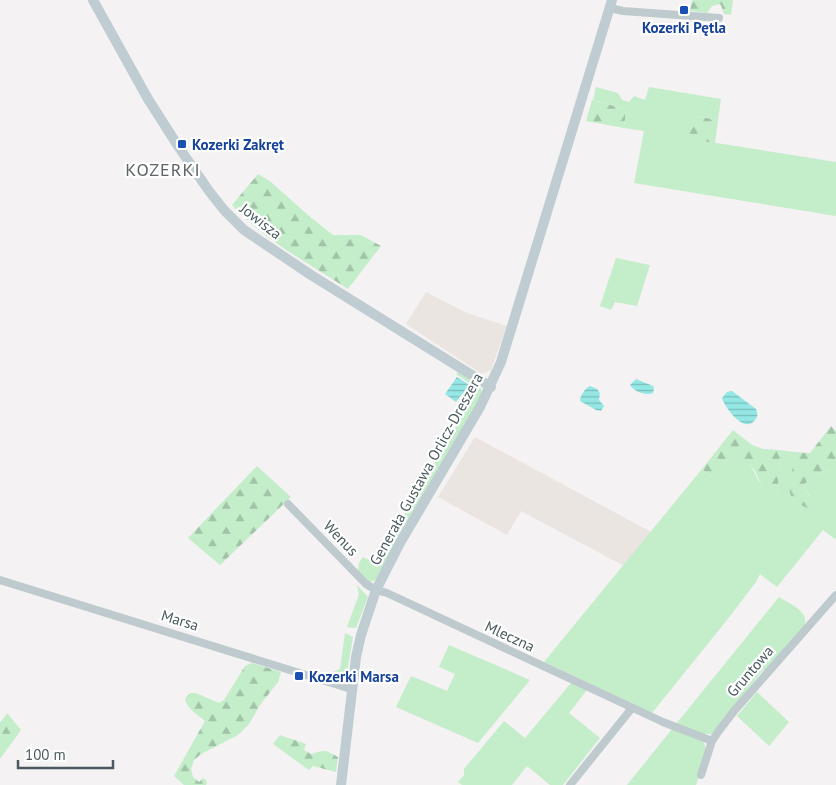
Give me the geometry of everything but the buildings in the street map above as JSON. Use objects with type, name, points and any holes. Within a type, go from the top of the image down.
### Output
[{"type":"main road","name":"Jowisza","points":[[93,0],[148,99],[178,146],[209,191],[224,210],[244,230],[304,270],[491,387]]},
{"type":"main road","name":"Generała Gustawa Orlicz-Dreszera","points":[[341,785],[351,689],[361,634],[376,590],[396,550],[491,387],[514,323],[611,4]]},
{"type":"street","points":[[611,4],[623,11],[719,18]]},
{"type":"street","name":"Wenus","points":[[288,504],[366,584],[376,590]]},
{"type":"street","name":"Marsa","points":[[0,580],[351,689]]},
{"type":"street","name":"Mleczna","points":[[376,590],[632,708],[712,741]]},
{"type":"street","name":"Gruntowa","points":[[701,775],[712,741],[740,704],[836,595]]},
{"type":"street","points":[[570,785],[632,708]]},
{"type":"shaded area","points":[[426,292],[467,313],[507,326],[491,370],[482,374],[406,324]]},
{"type":"shaded area","points":[[475,437],[651,532],[624,566],[521,511],[507,535],[438,497]]},
{"type":"green space","points":[[692,0],[733,0],[731,15],[724,14],[719,4],[712,6],[707,13],[690,11]]},
{"type":"green space","points":[[596,87],[618,93],[622,100],[629,102],[634,96],[645,100],[649,87],[721,99],[718,120],[696,116],[685,138],[836,162],[836,216],[634,183],[644,131],[624,128],[626,109],[593,100]]},
{"type":"green space","points":[[592,100],[626,109],[624,128],[586,121]]},
{"type":"green space","points":[[690,115],[718,120],[715,143],[685,138],[685,122]]},
{"type":"green space","points":[[258,174],[271,182],[333,235],[361,235],[381,246],[348,289],[272,240],[232,205]]},
{"type":"green space","points":[[616,258],[650,265],[637,306],[615,302],[611,310],[600,306]]},
{"type":"green space","points":[[459,372],[481,388],[482,393],[479,401],[399,536],[377,578],[369,582],[358,572],[359,563],[363,557],[376,564],[466,409],[460,405],[472,385],[456,374]]},
{"type":"green space","points":[[831,426],[836,431],[836,468],[818,474],[804,485],[805,490],[815,504],[807,508],[792,497],[790,491],[793,455],[794,452],[810,453]]},
{"type":"green space","points":[[733,430],[752,445],[763,449],[779,450],[777,498],[770,497],[754,470],[745,461],[737,459],[727,460],[711,477],[702,469]]},
{"type":"green space","points":[[779,450],[794,452],[793,499],[807,508],[810,496],[805,490],[804,485],[818,474],[836,468],[836,537],[835,539],[823,530],[777,587],[760,574],[727,620],[652,713],[544,662],[702,469],[711,477],[727,460],[745,460],[761,483],[777,498]]},
{"type":"green space","points":[[257,466],[291,497],[220,565],[188,538]]},
{"type":"green space","points":[[357,585],[368,597],[356,628],[347,627],[359,594]]},
{"type":"green space","points":[[779,597],[801,611],[804,615],[805,624],[765,671],[763,670],[712,734],[701,734],[676,724]]},
{"type":"green space","points":[[345,633],[353,637],[346,678],[340,682],[329,678],[333,672],[340,669]]},
{"type":"green space","points":[[449,645],[530,680],[478,743],[396,707],[411,676],[447,691],[455,674],[439,667]]},
{"type":"green space","points":[[252,663],[281,672],[278,682],[260,705],[249,724],[238,735],[201,754],[194,760],[191,769],[193,777],[199,782],[203,778],[207,781],[206,785],[184,785],[174,776],[205,721],[190,709],[185,699],[190,693],[196,693],[219,703],[224,700],[245,666]]},
{"type":"green space","points":[[571,683],[587,690],[569,713],[600,738],[563,785],[550,785],[527,766],[512,785],[462,785],[458,782],[464,775],[464,769],[504,721],[525,738]]},
{"type":"green space","points":[[757,692],[789,722],[769,746],[737,716]]},
{"type":"green space","points":[[7,713],[21,730],[0,759],[0,723]]},
{"type":"green space","points":[[672,729],[692,735],[703,742],[706,753],[705,760],[696,785],[627,785]]},
{"type":"green space","points":[[280,735],[306,744],[304,750],[311,754],[324,751],[338,757],[336,772],[313,766],[309,770],[273,744]]},
{"type":"water","points":[[457,377],[471,386],[456,402],[445,394]]},
{"type":"water","points":[[636,379],[653,386],[653,393],[644,394],[635,390],[630,385]]},
{"type":"water","points":[[590,386],[597,389],[600,393],[599,400],[604,406],[601,411],[580,401],[583,392]]},
{"type":"water","points":[[732,391],[756,409],[757,417],[750,424],[740,422],[735,418],[724,402],[722,398],[727,392]]},
{"type":"place","name":"Kozerki Pętla","points":[[684,10]]},
{"type":"place","name":"Kozerki Zakręt","points":[[182,144]]},
{"type":"place","name":"Kozerki Marsa","points":[[299,676]]},
{"type":"district","name":"KOZERKI","points":[[163,169]]}]
